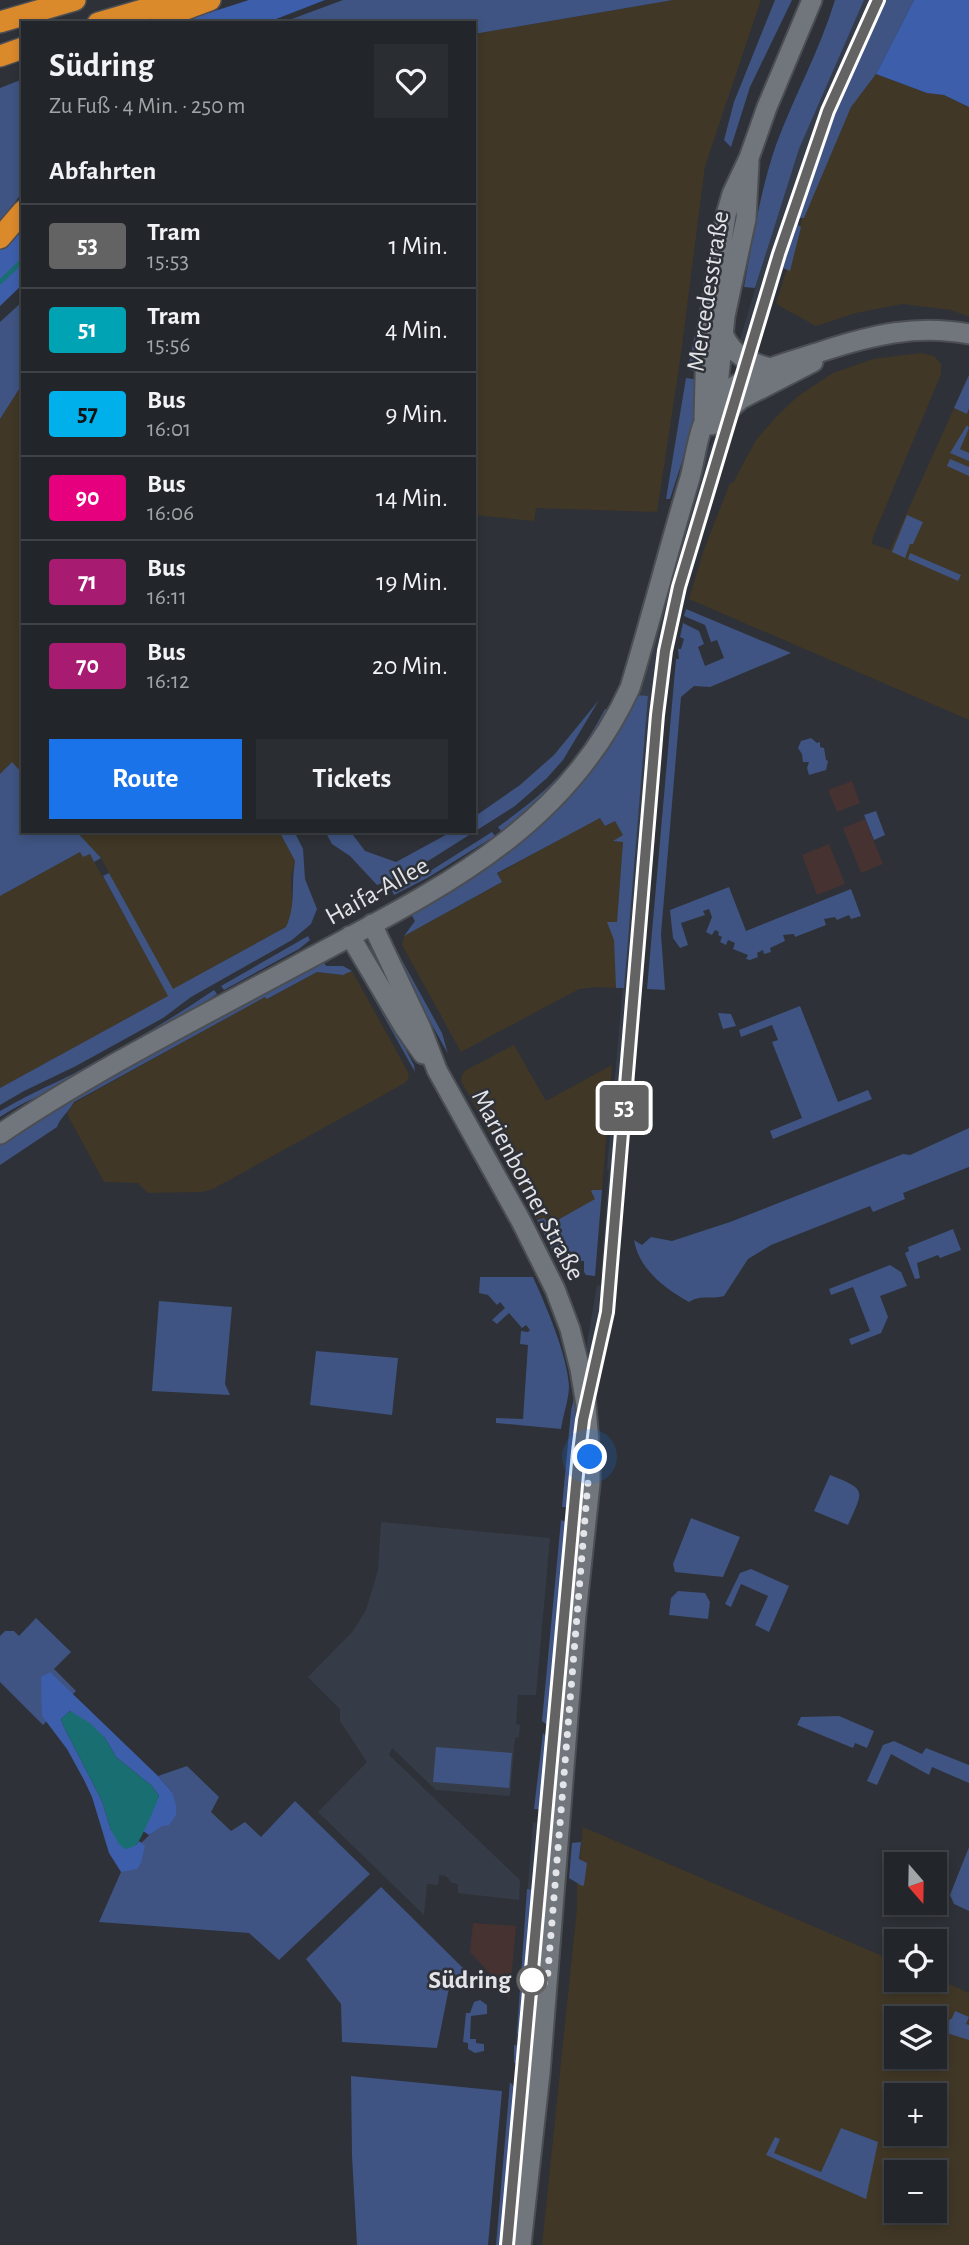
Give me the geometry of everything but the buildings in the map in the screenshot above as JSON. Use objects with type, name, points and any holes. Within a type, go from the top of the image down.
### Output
[{"type":"highway","points":[[0,22],[75,0]]},
{"type":"highway","points":[[105,21],[177,0]]},
{"type":"highway","points":[[163,21],[178,12],[210,0]]},
{"type":"highway","points":[[0,56],[21,49]]},
{"type":"highway","points":[[0,238],[21,213]]},
{"type":"street","name":"Mercedesstraße","points":[[706,426],[705,358],[726,215],[732,194],[812,0]]},
{"type":"street","name":"Mercedesstraße","points":[[706,426],[723,390],[725,316],[746,219],[749,158]]},
{"type":"street","name":"Haifa-Allee","points":[[723,390],[770,368],[878,334],[912,329],[969,334]]},
{"type":"street","points":[[724,335],[733,351],[740,357],[770,368]]},
{"type":"street","name":"Haifa-Allee","points":[[0,1134],[93,1077],[427,894],[496,851],[533,822],[587,762],[608,731],[630,688],[706,426],[754,392],[797,372],[844,344]]},
{"type":"street","points":[[705,358],[723,390],[754,392]]},
{"type":"street","name":"Marienborner Straße","points":[[372,924],[421,1028],[438,1072]]},
{"type":"street","name":"Marienborner Straße","points":[[350,936],[404,1027],[438,1072],[521,1221],[560,1303],[580,1369],[588,1425],[590,1484],[576,1615],[540,2073],[521,2245]]},
{"type":"shaded area","points":[[249,0],[325,0],[271,21],[183,21]]},
{"type":"shaded area","points":[[343,0],[673,0],[476,34],[476,21],[286,21]]},
{"type":"shaded area","points":[[673,0],[761,0],[705,166],[657,512],[536,508],[534,521],[476,515],[476,34]]},
{"type":"shaded area","points":[[775,0],[792,0],[750,87],[731,147],[724,140],[734,102]]},
{"type":"shaded area","points":[[835,0],[864,0],[799,149],[755,288],[744,287],[757,215],[776,145]]},
{"type":"shaded area","points":[[864,0],[883,0],[817,150],[753,356],[738,346],[772,233],[799,149]]},
{"type":"shaded area","points":[[883,0],[914,0],[876,74],[851,107],[804,218],[799,218],[798,225],[801,227],[790,271],[783,268],[785,262],[781,261],[817,150]]},
{"type":"shaded area","points":[[914,0],[969,0],[969,107],[944,95],[927,93],[876,74]]},
{"type":"shaded area","points":[[876,74],[927,93],[944,95],[969,107],[969,317],[951,310],[902,304],[856,313],[816,326],[776,304],[806,207],[851,100]]},
{"type":"shaded area","points":[[21,80],[21,194],[0,223],[0,88]]},
{"type":"shaded area","points":[[21,227],[21,286],[0,306],[0,250]]},
{"type":"shaded area","points":[[704,288],[709,289],[695,359],[696,370],[693,371],[688,369]]},
{"type":"shaded area","points":[[21,303],[21,386],[0,419],[0,322]]},
{"type":"shaded area","points":[[920,353],[934,356],[941,364],[941,374],[872,544],[890,550],[969,375],[969,720],[689,599],[703,552],[730,483],[733,483],[756,440],[777,416],[798,396],[833,373],[873,359]]},
{"type":"shaded area","points":[[969,375],[969,408],[967,414],[954,408]]},
{"type":"shaded area","points":[[686,378],[700,380],[695,421],[670,499],[666,499]]},
{"type":"shaded area","points":[[21,386],[21,772],[12,763],[0,774],[0,419]]},
{"type":"shaded area","points":[[735,413],[687,575],[666,676],[613,1276],[601,1275],[607,1169],[648,697],[635,695],[702,463],[719,428]]},
{"type":"shaded area","points":[[967,425],[969,428],[960,449],[969,453],[969,461],[950,453]]},
{"type":"shaded area","points":[[950,459],[969,467],[969,476],[947,466]]},
{"type":"shaded area","points":[[907,515],[923,522],[905,558],[892,552]]},
{"type":"shaded area","points":[[910,553],[961,575],[958,581],[908,559]]},
{"type":"shaded area","points":[[686,609],[791,653],[710,687],[694,686],[681,697],[661,934],[665,990],[647,989],[676,659],[679,659],[678,649],[681,649],[684,639],[680,637],[683,623],[699,631],[704,644],[698,647],[705,666],[724,658],[717,640],[711,642],[705,625],[684,616]]},
{"type":"shaded area","points":[[635,695],[648,696],[624,988],[616,988],[614,940],[607,922],[617,922],[623,842],[613,841],[623,835],[615,821],[605,826],[600,818],[497,873],[502,882],[404,936],[415,921],[411,914],[512,847],[569,797],[616,734]]},
{"type":"shaded area","points":[[599,700],[563,760],[547,778],[515,806],[476,831],[476,816],[520,785],[554,755]]},
{"type":"shaded area","points":[[605,709],[608,710],[593,738],[541,801],[501,831],[498,827],[547,788],[572,761]]},
{"type":"shaded area","points":[[811,738],[817,743],[820,742],[828,761],[826,770],[809,775],[809,762],[803,762],[798,748],[801,741]]},
{"type":"shaded area","points":[[12,762],[21,772],[21,833],[78,833],[101,858],[94,862],[90,854],[83,857],[80,852],[0,896],[0,774]]},
{"type":"shaded area","points":[[852,781],[860,803],[837,812],[828,790]]},
{"type":"shaded area","points":[[876,811],[885,835],[874,840],[864,815]]},
{"type":"shaded area","points":[[600,817],[605,826],[615,821],[623,835],[615,841],[623,842],[617,923],[616,988],[579,989],[461,1052],[402,945],[404,936],[501,883],[497,874]]},
{"type":"shaded area","points":[[865,819],[883,864],[861,873],[843,828]]},
{"type":"shaded area","points":[[492,832],[495,836],[429,877],[394,895],[392,891],[427,873]]},
{"type":"shaded area","points":[[78,833],[280,833],[295,861],[291,876],[292,912],[286,927],[172,990],[101,858]]},
{"type":"shaded area","points":[[280,833],[295,833],[303,849],[305,879],[317,909],[311,924],[292,940],[191,997],[163,1018],[0,1105],[0,1088],[168,996],[103,876],[109,873],[173,989],[286,927],[292,903],[295,861]]},
{"type":"shaded area","points":[[326,833],[352,833],[365,851],[396,862],[449,833],[472,833],[409,873],[377,885],[350,856],[332,844]]},
{"type":"shaded area","points":[[829,844],[845,884],[817,895],[802,855]]},
{"type":"shaded area","points":[[80,852],[90,854],[169,996],[0,1088],[0,896]]},
{"type":"shaded area","points":[[729,887],[746,931],[851,889],[861,916],[851,919],[849,915],[837,920],[835,917],[824,919],[826,925],[795,937],[794,934],[783,935],[785,941],[770,948],[771,952],[764,954],[763,950],[757,953],[758,957],[750,960],[746,959],[748,955],[733,949],[735,943],[728,940],[726,945],[720,942],[722,937],[718,935],[719,932],[715,930],[712,935],[706,932],[712,917],[709,909],[703,911],[705,915],[681,923],[688,945],[680,948],[673,938],[670,910]]},
{"type":"shaded area","points":[[308,936],[310,940],[299,949],[224,990],[221,986]]},
{"type":"shaded area","points":[[398,953],[442,1033],[448,1054],[394,955]]},
{"type":"shaded area","points":[[322,959],[326,966],[343,966],[352,971],[343,975],[317,972],[267,999],[265,997],[74,1102],[57,1127],[0,1165],[0,1142],[72,1097]]},
{"type":"shaded area","points":[[363,970],[414,1065],[415,1072],[359,972]]},
{"type":"shaded area","points":[[352,971],[408,1072],[409,1078],[405,1083],[213,1189],[202,1192],[148,1193],[138,1183],[104,1182],[67,1114],[74,1103],[266,996],[268,999],[317,972],[343,975]]},
{"type":"shaded area","points":[[214,990],[217,994],[146,1039],[0,1117],[0,1111],[127,1044]]},
{"type":"shaded area","points":[[800,1006],[838,1102],[868,1090],[872,1099],[773,1139],[770,1131],[802,1118],[772,1042],[778,1040],[772,1025],[741,1037],[739,1030]]},
{"type":"shaded area","points":[[718,1013],[731,1014],[736,1026],[723,1029]]},
{"type":"shaded area","points":[[514,1045],[546,1101],[612,1065],[602,1190],[593,1190],[596,1199],[549,1225],[542,1217],[537,1220],[461,1081],[466,1070]]},
{"type":"shaded area","points":[[969,1128],[969,1167],[903,1193],[905,1199],[873,1212],[870,1206],[771,1245],[748,1259],[724,1296],[698,1298],[689,1302],[654,1277],[637,1250],[634,1240],[642,1245],[651,1237],[672,1241],[730,1222],[903,1154],[910,1155]]},
{"type":"shaded area","points":[[602,1190],[595,1276],[586,1275],[584,1261],[558,1261],[537,1220],[544,1218],[549,1225],[595,1199],[591,1191]]},
{"type":"shaded area","points":[[953,1229],[961,1250],[917,1263],[920,1278],[915,1279],[905,1253],[909,1251],[908,1247]]},
{"type":"shaded area","points":[[890,1265],[901,1272],[907,1286],[880,1296],[888,1317],[881,1333],[851,1345],[849,1339],[870,1331],[853,1287],[831,1295],[829,1289]]},
{"type":"shaded area","points":[[480,1277],[533,1277],[555,1330],[567,1373],[569,1391],[561,1429],[496,1423],[496,1418],[523,1419],[528,1345],[520,1344],[521,1331],[530,1330],[526,1325],[522,1328],[509,1313],[497,1324],[492,1320],[505,1308],[500,1302],[497,1305],[488,1295],[479,1293]]},
{"type":"shaded area","points":[[597,1285],[614,1287],[608,1338],[593,1397],[585,1356]]},
{"type":"shaded area","points":[[159,1301],[232,1307],[225,1384],[230,1395],[152,1391]]},
{"type":"shaded area","points":[[316,1351],[398,1358],[392,1415],[310,1405]]},
{"type":"shaded area","points":[[576,1389],[583,1443],[581,1498],[572,1507],[562,1507],[571,1411]]},
{"type":"shaded area","points":[[830,1475],[851,1484],[859,1492],[848,1525],[814,1511]]},
{"type":"shaded area","points":[[691,1518],[740,1537],[723,1577],[675,1572],[673,1564]]},
{"type":"shaded area","points":[[561,1520],[570,1524],[578,1535],[566,1727],[557,1726],[556,1732],[542,1721]]},
{"type":"shaded area","points":[[381,1522],[550,1538],[536,1695],[518,1695],[516,1724],[520,1725],[519,1737],[515,1738],[510,1796],[436,1790],[392,1748],[389,1755],[520,1880],[519,1900],[458,1893],[458,1884],[439,1875],[438,1885],[427,1884],[424,1915],[318,1812],[367,1762],[340,1721],[340,1709],[308,1677],[353,1631],[366,1610],[378,1570]]},
{"type":"shaded area","points":[[751,1569],[789,1586],[769,1632],[755,1625],[768,1596],[741,1584],[731,1607],[725,1604],[740,1573]]},
{"type":"shaded area","points":[[678,1591],[705,1593],[710,1602],[708,1619],[669,1615],[671,1598]]},
{"type":"shaded area","points":[[36,1618],[71,1652],[54,1669],[76,1691],[43,1725],[0,1682],[0,1636],[5,1631],[14,1631],[19,1636]]},
{"type":"shaded area","points":[[50,1672],[172,1792],[176,1815],[169,1825],[162,1826],[149,1835],[143,1831],[159,1796],[152,1786],[116,1757],[105,1738],[70,1711],[61,1719],[102,1801],[111,1830],[136,1845],[139,1841],[145,1846],[137,1869],[121,1872],[109,1853],[84,1780],[67,1749],[42,1716],[41,1677]]},
{"type":"shaded area","points":[[70,1711],[90,1723],[105,1738],[116,1757],[152,1786],[159,1796],[142,1836],[134,1846],[125,1849],[111,1830],[102,1801],[63,1725],[61,1719]]},
{"type":"shaded area","points":[[839,1716],[874,1731],[867,1748],[855,1743],[853,1748],[797,1725],[801,1717]]},
{"type":"shaded area","points":[[543,1733],[556,1746],[565,1746],[551,1810],[534,1809]]},
{"type":"shaded area","points":[[894,1741],[922,1754],[926,1748],[969,1765],[969,1783],[932,1767],[929,1775],[891,1754],[877,1785],[867,1781],[883,1745]]},
{"type":"shaded area","points":[[436,1747],[512,1753],[509,1788],[433,1782]]},
{"type":"shaded area","points":[[187,1766],[219,1797],[211,1812],[231,1831],[245,1822],[261,1837],[295,1801],[370,1874],[279,1960],[249,1933],[99,1922],[121,1872],[131,1862],[141,1843],[162,1823],[172,1792],[158,1776]]},
{"type":"shaded area","points":[[533,1822],[550,1827],[528,2046],[534,2047],[529,2058],[514,2063]]},
{"type":"shaded area","points":[[583,1827],[884,1957],[884,1992],[947,1992],[947,1983],[969,1993],[969,2245],[542,2245]]},
{"type":"shaded area","points":[[581,1842],[579,1859],[587,1863],[582,1886],[569,1878],[572,1843]]},
{"type":"shaded area","points":[[969,1847],[969,1911],[954,1904],[950,1895]]},
{"type":"shaded area","points":[[381,1887],[465,1970],[449,1988],[437,2048],[342,2042],[341,2004],[306,1959]]},
{"type":"shaded area","points":[[527,1889],[545,1892],[543,1952],[537,1952],[529,2035],[517,2034]]},
{"type":"shaded area","points":[[473,1923],[516,1926],[509,2001],[506,1991],[470,1952]]},
{"type":"shaded area","points":[[480,2000],[487,2005],[487,2014],[471,2016],[470,2039],[484,2044],[484,2051],[475,2053],[468,2049],[468,2043],[463,2042],[466,2013],[470,2013],[474,2002]]},
{"type":"shaded area","points":[[955,2011],[969,2017],[966,2024],[969,2025],[969,2040],[947,2033],[947,2022]]},
{"type":"shaded area","points":[[514,2045],[534,2047],[527,2058],[514,2063]]},
{"type":"shaded area","points":[[351,2076],[502,2091],[488,2245],[357,2245]]},
{"type":"shaded area","points":[[510,2082],[524,2100],[513,2245],[496,2245]]},
{"type":"shaded area","points":[[841,2128],[878,2142],[866,2199],[766,2155],[775,2137],[780,2139],[774,2153],[821,2172]]},
{"type":"waterway","points":[[0,282],[21,262]]},
{"type":"tram line","points":[[507,2245],[579,1452],[583,1421],[605,1325],[610,1281],[665,651],[679,587],[803,180],[828,112],[878,0]]},
{"type":"tram line","name":"53","points":[[507,2245],[579,1452],[583,1420],[607,1312],[657,715],[665,651],[679,587],[785,234],[828,111],[878,0]]},
{"type":"place","name":"Südring","points":[[532,1980]]},
{"type":"route","points":[[532,1980],[547,1983],[576,1615],[590,1484],[590,1457]]}]
